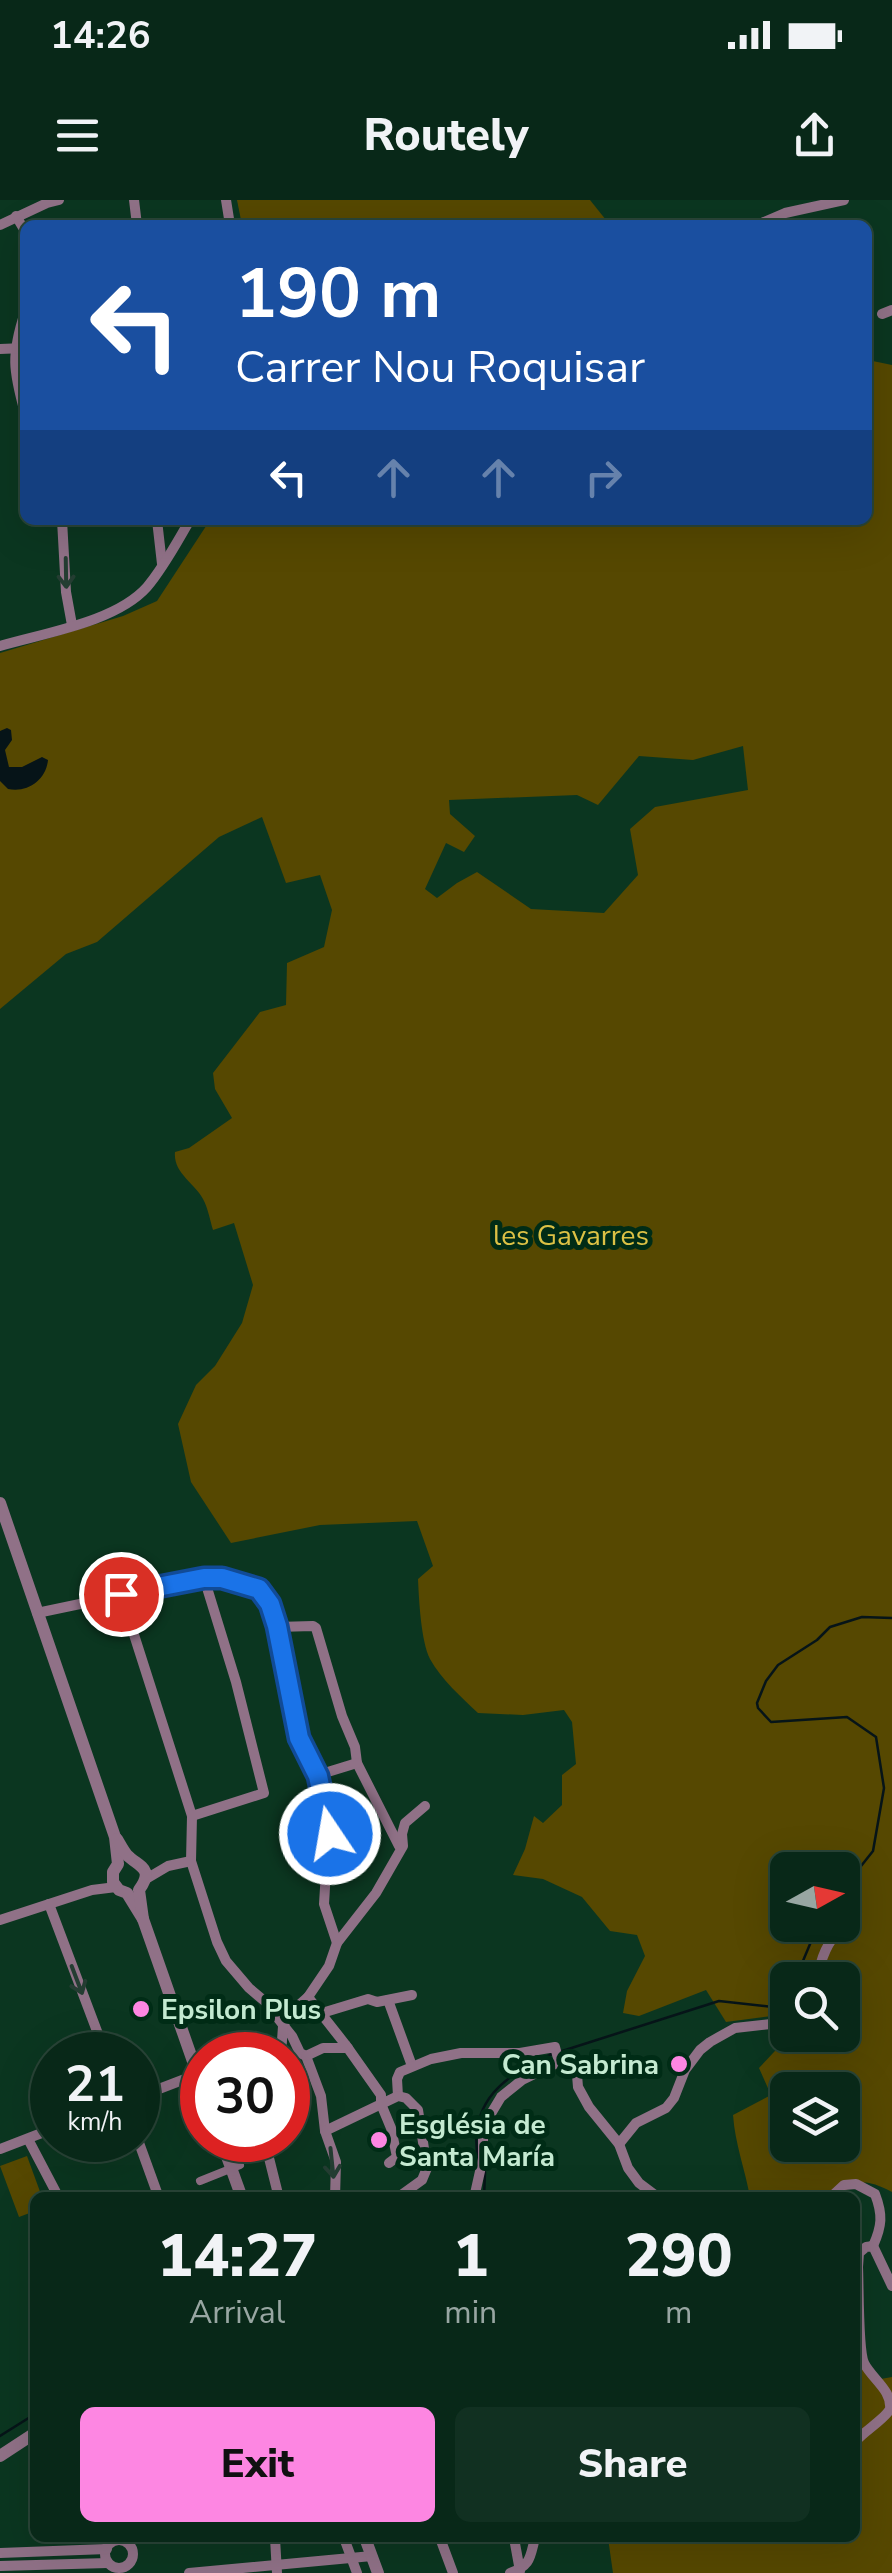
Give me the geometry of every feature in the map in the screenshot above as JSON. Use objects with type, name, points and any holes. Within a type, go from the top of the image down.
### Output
[{"type":"street","points":[[0,225],[34,204],[59,200]]},
{"type":"street","points":[[769,220],[844,200]]},
{"type":"street","points":[[16,216],[20,223]]},
{"type":"street","points":[[0,349],[20,348],[14,363],[20,390]]},
{"type":"street","points":[[62,525],[72,626]]},
{"type":"street","points":[[157,525],[162,565]]},
{"type":"street","points":[[0,646],[107,614],[128,602],[146,588],[187,525]]},
{"type":"street","points":[[0,1503],[183,2032]]},
{"type":"street","points":[[37,1612],[204,1578],[222,1578],[259,1589],[270,1604],[277,1626],[299,1738],[318,1776],[330,1834],[324,1904],[337,1943]]},
{"type":"street","points":[[192,1816],[264,1793],[204,1578]]},
{"type":"street","points":[[121,1594],[192,1816],[191,1860],[216,1942],[226,1961],[274,2010],[288,2032]]},
{"type":"street","points":[[277,1626],[316,1628],[357,1763],[401,1852]]},
{"type":"street","points":[[318,1776],[357,1763]]},
{"type":"street","points":[[283,2032],[290,2013],[308,1998],[337,1943],[376,1894],[401,1852],[405,1824],[425,1806]]},
{"type":"street","points":[[0,1920],[191,1860]]},
{"type":"street","points":[[49,1904],[97,2032]]},
{"type":"street","points":[[322,2013],[368,1999],[377,2002],[412,1995]]},
{"type":"street","points":[[308,1998],[381,2095],[397,2157],[389,2163]]},
{"type":"street","points":[[388,2000],[412,2066]]},
{"type":"street","points":[[274,2010],[290,2013]]},
{"type":"street","points":[[620,2145],[636,2123],[666,2108],[700,2050],[735,2028],[770,2024]]},
{"type":"street","points":[[310,2054],[322,2048],[348,2048]]},
{"type":"street","points":[[398,2096],[400,2072],[431,2059],[461,2053],[558,2056],[571,2065],[589,2106],[620,2145],[628,2168],[650,2192]]},
{"type":"street","points":[[475,2192],[483,2158],[483,2128],[501,2097],[558,2056]]},
{"type":"street","points":[[310,2067],[320,2096],[323,2131],[336,2162],[335,2192]]},
{"type":"street","points":[[323,2131],[398,2096],[406,2098],[418,2110],[427,2168],[422,2180],[405,2192]]},
{"type":"street","points":[[0,2150],[28,2139],[57,2192]]},
{"type":"street","points":[[145,2162],[155,2192]]},
{"type":"street","points":[[233,2162],[241,2192]]},
{"type":"street","points":[[272,2162],[278,2192]]},
{"type":"street","points":[[200,2181],[236,2167]]},
{"type":"street","points":[[836,2192],[844,2185],[856,2184],[875,2194],[882,2211],[882,2226],[873,2246],[892,2286]]},
{"type":"street","points":[[860,2252],[873,2246]]},
{"type":"street","points":[[860,2284],[864,2362],[891,2396],[892,2407],[860,2437]]},
{"type":"street","points":[[0,2456],[30,2437]]},
{"type":"street","points":[[0,2553],[112,2542],[116,2569]]},
{"type":"street","points":[[130,2542],[137,2573]]},
{"type":"street","points":[[274,2542],[276,2569]]},
{"type":"street","points":[[346,2542],[357,2573]]},
{"type":"street","points":[[367,2542],[378,2573]]},
{"type":"street","points":[[442,2542],[454,2573]]},
{"type":"street","points":[[514,2542],[517,2572]]},
{"type":"street","points":[[517,2572],[528,2563],[534,2542]]},
{"type":"street","points":[[5,2568],[116,2569],[128,2564],[133,2556]]},
{"type":"street","points":[[189,2573],[276,2569],[372,2556]]},
{"type":"green space","points":[[237,200],[590,200],[606,220],[241,220]]},
{"type":"green space","name":"les Gavarres","points":[[872,361],[892,365],[892,2192],[861,2183],[842,2192],[749,2192],[733,2115],[770,2096],[770,2162],[860,2162],[860,2072],[770,2072],[770,2093],[759,2068],[774,2052],[860,2052],[860,1962],[770,1962],[770,2016],[726,2022],[706,1990],[639,2016],[623,2013],[627,1991],[645,1956],[637,1935],[610,1931],[582,1897],[543,1879],[513,1875],[534,1816],[543,1823],[562,1805],[562,1775],[576,1764],[572,1722],[564,1710],[523,1715],[478,1713],[440,1674],[430,1659],[423,1631],[418,1579],[433,1566],[417,1521],[320,1525],[231,1543],[191,1482],[178,1424],[196,1385],[215,1366],[242,1323],[253,1285],[234,1223],[213,1230],[205,1203],[181,1172],[175,1152],[189,1148],[232,1118],[215,1089],[213,1073],[260,1012],[286,1005],[287,963],[324,947],[332,910],[320,875],[286,883],[262,817],[219,837],[97,942],[66,954],[0,1009],[0,653],[123,616],[157,601],[207,525],[872,525]],"holes":[[[743,746],[748,790],[655,807],[630,829],[638,875],[604,913],[531,909],[477,872],[437,898],[425,889],[446,843],[464,852],[475,836],[450,814],[449,800],[577,795],[598,805],[639,756],[693,760]]]},
{"type":"green space","points":[[27,2156],[40,2192],[30,2192],[30,2213],[19,2217],[0,2166]]},
{"type":"green space","points":[[860,2352],[875,2380],[892,2377],[892,2573],[613,2573],[609,2542],[860,2542]]},
{"type":"shaded area","points":[[7,728],[12,740],[5,750],[9,767],[22,767],[42,757],[48,760],[40,779],[29,787],[8,789],[0,781],[0,731]]},
{"type":"waterway","points":[[860,1867],[873,1851],[884,1788],[876,1737],[847,1717],[771,1722],[757,1703],[778,1665],[830,1627],[862,1617],[892,1618]]},
{"type":"waterway","points":[[803,1962],[811,1942]]},
{"type":"waterway","points":[[559,2052],[719,2001],[770,2007]]},
{"type":"waterway","points":[[478,2159],[479,2122],[493,2093],[519,2071],[552,2054]]},
{"type":"waterway","points":[[484,2192],[485,2172]]},
{"type":"waterway","points":[[0,2436],[30,2417]]},
{"type":"place","name":"Epsilon Plus","points":[[141,2009]]},
{"type":"place","name":"Can Sabrina","points":[[679,2064]]},
{"type":"place","name":"Església de Santa María","points":[[379,2140]]},
{"type":"route","points":[[121,1594],[204,1578],[222,1578],[259,1589],[270,1604],[277,1626],[299,1738],[318,1776],[330,1834]]}]
